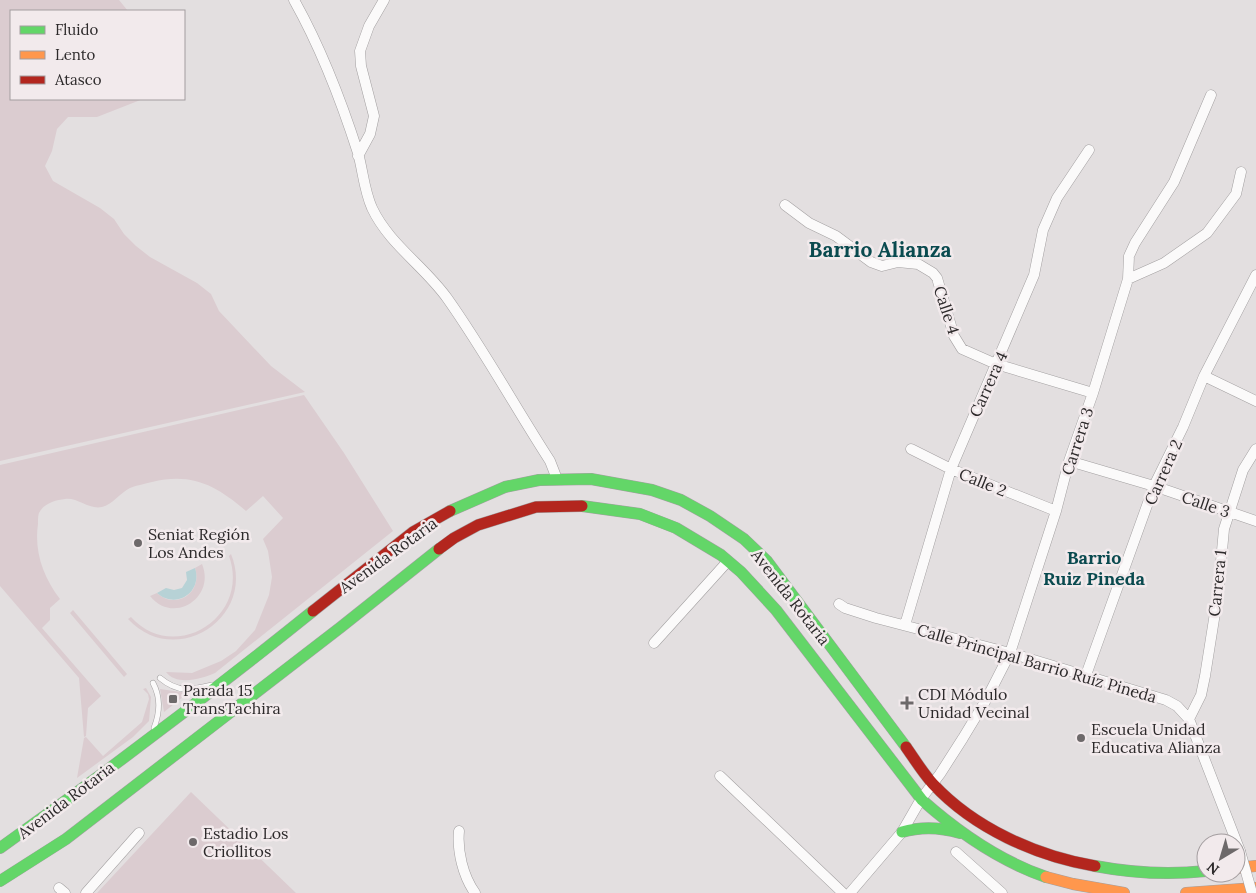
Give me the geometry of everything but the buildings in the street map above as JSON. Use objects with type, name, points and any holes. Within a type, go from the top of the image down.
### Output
[{"type":"main road","name":"Avenida Rotaria","points":[[0,848],[73,796],[223,683],[413,532],[459,506],[506,487],[539,480],[591,479],[652,490],[681,500],[710,516],[744,539],[767,561],[933,784],[961,809],[981,823],[1003,836],[1061,859],[1120,871],[1176,874],[1196,872]]},
{"type":"main road","name":"Avenida Rotaria","points":[[0,881],[66,839],[454,538],[478,525],[536,507],[589,506],[614,508],[640,514],[676,528],[701,542],[728,561],[776,610],[921,799],[967,836],[1020,866],[1056,880],[1124,893]]},
{"type":"main road","points":[[902,832],[918,828],[938,828],[967,836]]},
{"type":"main road","points":[[1186,893],[1256,888]]},
{"type":"street","points":[[294,0],[309,28],[338,96],[358,156],[363,181],[372,208],[386,232],[446,296],[550,460],[557,479]]},
{"type":"street","points":[[358,156],[370,134],[374,116],[361,66],[360,51],[369,26],[384,0]]},
{"type":"street","name":"Carrera 3","points":[[850,893],[902,832],[921,799],[933,784],[986,700],[1010,653],[1128,278],[1128,256],[1174,182],[1211,95]]},
{"type":"street","name":"Carrera 4","points":[[905,625],[951,469],[1034,274],[1044,230],[1057,198],[1088,150]]},
{"type":"street","points":[[1128,278],[1164,263],[1207,233],[1236,194],[1241,172]]},
{"type":"street","name":"Calle 4","points":[[785,205],[808,223],[836,236],[871,262],[882,266],[898,262],[918,264],[933,272],[937,278],[954,336],[962,348],[996,364],[1093,393]]},
{"type":"street","name":"Carrera 2","points":[[1086,675],[1154,486],[1183,427],[1204,376],[1256,276]]},
{"type":"street","points":[[1204,376],[1256,401]]},
{"type":"street","name":"Calle 2","points":[[911,449],[951,469],[1056,511]]},
{"type":"street","name":"Carrera 1","points":[[1189,719],[1200,695],[1204,676],[1218,594],[1222,541],[1228,512],[1243,470],[1256,449]]},
{"type":"street","name":"Calle 3","points":[[1069,461],[1154,486],[1256,521]]},
{"type":"street","points":[[654,643],[728,561]]},
{"type":"street","name":"Calle Principal Barrio Ruíz Pineda","points":[[842,606],[862,614],[1086,675],[1166,700],[1177,706],[1189,719],[1240,851],[1252,893]]},
{"type":"street","points":[[720,776],[843,893]]},
{"type":"street","points":[[459,831],[460,857],[470,885],[475,893]]},
{"type":"street","points":[[86,893],[139,834]]},
{"type":"street","points":[[956,852],[1002,893]]},
{"type":"lane","points":[[160,678],[168,685],[191,690],[223,683]]},
{"type":"lane","points":[[152,735],[158,719],[159,702],[158,693],[153,683]]},
{"type":"shaded area","points":[[0,0],[119,0],[127,10],[10,10],[10,100],[140,100],[97,117],[68,117],[57,129],[52,151],[45,166],[53,181],[100,208],[114,219],[124,234],[136,246],[150,257],[197,283],[211,294],[219,311],[271,366],[305,392],[0,461]]},
{"type":"shaded area","points":[[304,395],[344,453],[393,531],[215,673],[196,679],[182,680],[170,676],[166,672],[192,673],[221,661],[236,651],[255,630],[269,595],[272,577],[268,551],[263,539],[283,518],[263,496],[246,511],[225,495],[203,483],[192,480],[166,479],[130,488],[106,506],[92,507],[74,500],[65,499],[50,503],[39,513],[37,544],[41,563],[49,582],[60,599],[50,608],[50,620],[42,628],[101,696],[88,708],[86,736],[84,737],[79,678],[0,586],[0,465]]},
{"type":"shaded area","points":[[231,554],[236,577],[232,598],[222,616],[207,630],[188,638],[168,639],[147,633],[128,619],[131,617],[148,631],[168,636],[187,635],[204,627],[219,615],[229,598],[233,578],[229,556]]},
{"type":"shaded area","points":[[202,564],[205,576],[203,587],[198,597],[190,604],[180,608],[170,608],[159,604],[150,596],[157,593],[172,600],[186,596],[195,585],[195,568]]},
{"type":"shaded area","points":[[73,610],[127,674],[124,677],[70,613]]},
{"type":"shaded area","points":[[146,688],[151,697],[149,721],[133,737],[77,778],[84,738],[86,737],[103,756],[142,722],[149,699],[148,694],[143,689]]},
{"type":"shaded area","points":[[160,689],[188,693],[164,712]]},
{"type":"shaded area","name":"Estadio Los Criollitos","points":[[191,792],[296,893],[97,893]]},
{"type":"water","points":[[195,568],[195,584],[192,591],[186,596],[172,600],[164,598],[157,593],[166,588],[174,590],[182,588],[187,580],[186,572]]},
{"type":"traffic: fast","points":[[450,511],[505,487],[539,480],[591,479],[652,490],[681,500],[710,516],[744,539],[767,561],[906,747]]},
{"type":"traffic: fast","points":[[582,506],[640,514],[676,528],[721,555],[741,572],[776,610],[922,800],[965,834],[996,854],[1046,877]]},
{"type":"traffic: fast","points":[[0,881],[66,839],[439,549]]},
{"type":"traffic: fast","points":[[0,848],[158,732],[313,611]]},
{"type":"traffic: fast","points":[[902,832],[931,828],[960,833]]},
{"type":"traffic: fast","points":[[1095,866],[1150,873],[1196,872]]},
{"type":"traffic: slow","points":[[1246,867],[1256,866]]},
{"type":"traffic: slow","points":[[1046,877],[1124,893]]},
{"type":"traffic: slow","points":[[1186,893],[1256,888]]},
{"type":"traffic: jam","points":[[439,549],[454,538],[478,525],[536,507],[582,506]]},
{"type":"traffic: jam","points":[[313,611],[413,532],[450,511]]},
{"type":"traffic: jam","points":[[906,747],[922,771],[949,800],[987,827],[1007,838],[1051,855],[1095,866]]},
{"type":"place","name":"Seniat Región Los Andes","points":[[138,543]]},
{"type":"place","name":"Parada 15 TransTachira","points":[[173,699]]},
{"type":"place","name":"CDI Módulo Unidad Vecinal","points":[[907,703]]},
{"type":"place","name":"Escuela Unidad Educativa Alianza","points":[[1081,738]]},
{"type":"place","name":"Estadio Los Criollitos","points":[[193,842]]},
{"type":"district","name":"Barrio Alianza","points":[[880,250]]},
{"type":"district","name":"Barrio Ruiz Pineda","points":[[1094,568]]}]
